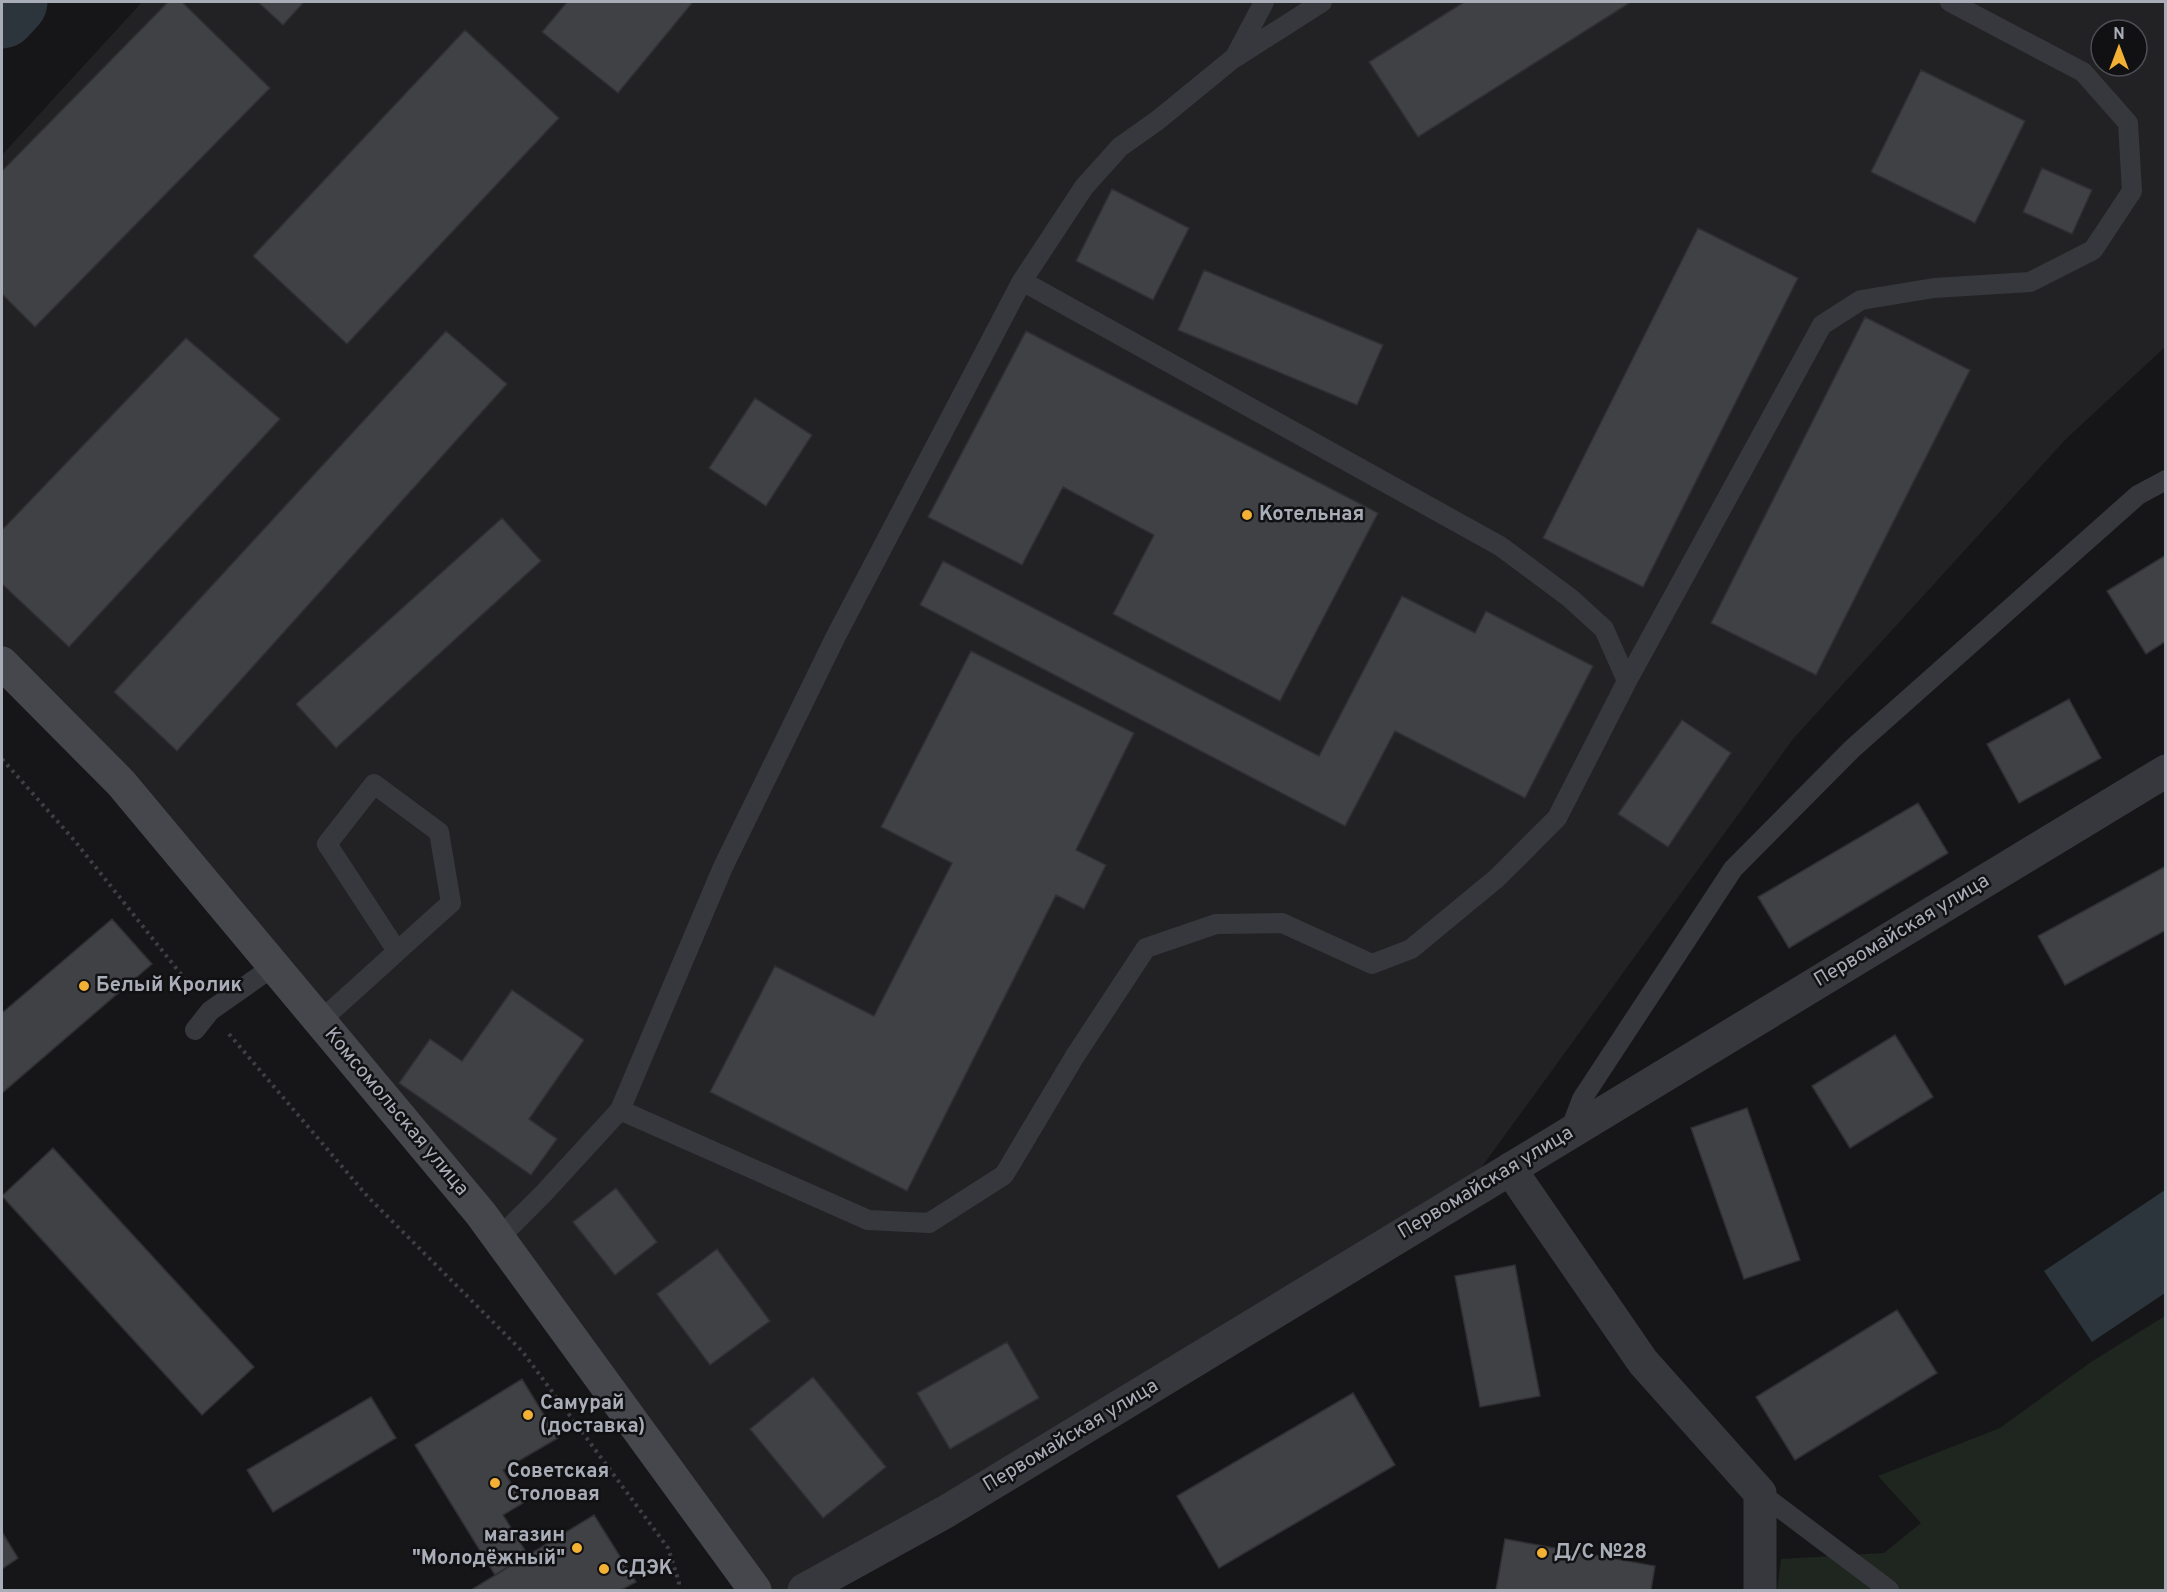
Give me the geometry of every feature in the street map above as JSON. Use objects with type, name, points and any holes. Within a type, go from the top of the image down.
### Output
[{"type":"main road","name":"Комсомольская улица","points":[[2,663],[121,783],[499,1238],[755,1590]]},
{"type":"street","name":"Первомайская улица","points":[[804,1590],[947,1511],[2166,771]]},
{"type":"street","points":[[1510,1169],[1643,1362],[1760,1493],[1760,1590]]},
{"type":"lane","points":[[1235,57],[1264,2]]},
{"type":"lane","points":[[499,1238],[620,1110],[723,867],[836,636],[1022,280],[1084,187],[1120,147],[1158,120],[1235,57],[1322,2]]},
{"type":"lane","points":[[620,1110],[868,1220],[929,1223],[1004,1175],[1075,1056],[1146,948],[1216,924],[1282,923],[1372,964],[1412,950],[1497,878],[1557,818],[1627,681],[1822,325],[1861,300],[1934,288],[2030,282],[2092,250],[2132,191],[2128,123],[2083,72],[1950,2]]},
{"type":"lane","points":[[1022,280],[1500,546],[1570,598],[1604,629],[1627,681]]},
{"type":"lane","points":[[1569,1133],[1582,1099],[1733,869],[1869,734],[2138,495],[2166,480]]},
{"type":"lane","points":[[320,1021],[451,903],[439,832],[374,784],[327,844],[397,951]]},
{"type":"lane","points":[[195,1030],[210,1011],[274,966]]},
{"type":"lane","points":[[1760,1493],[1890,1590]]},
{"type":"path","points":[[2,759],[75,840],[210,1011],[368,1197],[522,1352],[668,1548],[679,1582],[678,1590]]},
{"type":"shaded area","points":[[142,2],[2165,2],[2165,347],[2066,439],[1793,739],[1457,1201],[802,1590],[754,1590],[320,1021],[2,646],[2,155]]},
{"type":"shaded area","points":[[2165,1190],[2165,1293],[2092,1342],[2044,1271]]},
{"type":"shaded area","points":[[2165,1316],[2165,1590],[1777,1590],[1781,1559],[1884,1553],[1921,1523],[1878,1476],[2000,1428],[2091,1362]]},
{"type":"building","points":[[168,2],[182,2],[270,88],[35,327],[2,294],[2,171]]},
{"type":"building","points":[[258,2],[304,2],[283,25]]},
{"type":"building","points":[[567,2],[693,2],[618,93],[542,32]]},
{"type":"building","points":[[1464,2],[1631,2],[1418,137],[1369,62]]},
{"type":"building","points":[[465,30],[559,118],[347,344],[253,256]]},
{"type":"building","points":[[1921,70],[2025,121],[1975,223],[1871,172]]},
{"type":"building","points":[[2042,168],[2092,190],[2072,234],[2023,212]]},
{"type":"building","points":[[1112,189],[1189,228],[1153,300],[1076,261]]},
{"type":"building","points":[[1698,228],[1798,278],[1643,587],[1543,538]]},
{"type":"building","points":[[1204,270],[1383,345],[1357,405],[1178,330]]},
{"type":"building","points":[[1865,317],[1970,370],[1816,675],[1711,623]]},
{"type":"building","points":[[446,331],[507,384],[177,751],[114,692]]},
{"type":"building","name":"Котельная","points":[[1026,331],[1378,513],[1280,701],[1113,614],[1154,535],[1063,487],[1022,565],[928,517]]},
{"type":"building","points":[[186,338],[280,419],[69,647],[2,584],[2,530]]},
{"type":"building","points":[[755,398],[812,435],[766,506],[709,468]]},
{"type":"building","points":[[502,518],[541,561],[336,748],[296,704]]},
{"type":"building","points":[[2166,555],[2166,641],[2146,654],[2107,591]]},
{"type":"building","points":[[943,561],[1319,756],[1402,596],[1475,633],[1486,611],[1593,666],[1525,798],[1395,731],[1345,826],[920,605]]},
{"type":"building","points":[[971,651],[1134,733],[1076,850],[1106,865],[1084,909],[1056,895],[907,1191],[710,1092],[775,966],[874,1016],[952,863],[881,827]]},
{"type":"building","points":[[2069,699],[2101,758],[2019,803],[1987,744]]},
{"type":"building","points":[[1682,720],[1731,753],[1668,847],[1618,814]]},
{"type":"building","points":[[1918,803],[1948,853],[1789,948],[1758,897]]},
{"type":"building","points":[[2166,866],[2166,930],[2065,985],[2038,936]]},
{"type":"building","points":[[112,919],[152,964],[2,1093],[2,1013]]},
{"type":"building","points":[[512,990],[584,1040],[529,1119],[557,1139],[531,1175],[399,1083],[430,1039],[462,1061]]},
{"type":"building","points":[[1895,1035],[1933,1097],[1850,1148],[1812,1086]]},
{"type":"building","points":[[1747,1108],[1800,1260],[1744,1279],[1691,1128]]},
{"type":"building","points":[[53,1148],[254,1367],[202,1415],[2,1196]]},
{"type":"building","points":[[616,1188],[657,1242],[615,1275],[573,1222]]},
{"type":"building","points":[[717,1249],[770,1321],[710,1365],[657,1294]]},
{"type":"building","points":[[1515,1265],[1540,1396],[1480,1407],[1455,1276]]},
{"type":"building","points":[[1897,1310],[1937,1373],[1795,1460],[1756,1397]]},
{"type":"building","points":[[1007,1342],[1039,1398],[950,1449],[917,1393]]},
{"type":"building","points":[[813,1377],[886,1467],[823,1518],[750,1429]]},
{"type":"building","points":[[522,1379],[558,1438],[503,1470],[523,1503],[503,1515],[528,1555],[495,1575],[415,1445]]},
{"type":"building","points":[[1353,1393],[1395,1465],[1219,1568],[1177,1496]]},
{"type":"building","points":[[371,1397],[396,1438],[273,1512],[247,1470]]},
{"type":"building","name":"магазин \"Молодёжный\"","points":[[594,1515],[636,1582],[621,1590],[471,1590]]},
{"type":"building","points":[[2,1532],[18,1558],[2,1569]]},
{"type":"building","name":"Д/С №28","points":[[1505,1539],[1655,1566],[1651,1590],[1496,1590]]},
{"type":"waterway","points":[[2,14],[13,2]]},
{"type":"place","name":"Котельная","points":[[1247,515]]},
{"type":"place","name":"Белый Кролик","points":[[84,986]]},
{"type":"place","name":"Самурай (доставка)","points":[[528,1415]]},
{"type":"place","name":"Советская Столовая","points":[[495,1483]]},
{"type":"place","name":"магазин \"Молодёжный\"","points":[[577,1548]]},
{"type":"place","name":"Д/С №28","points":[[1542,1553]]},
{"type":"place","name":"СДЭК","points":[[604,1569]]}]
